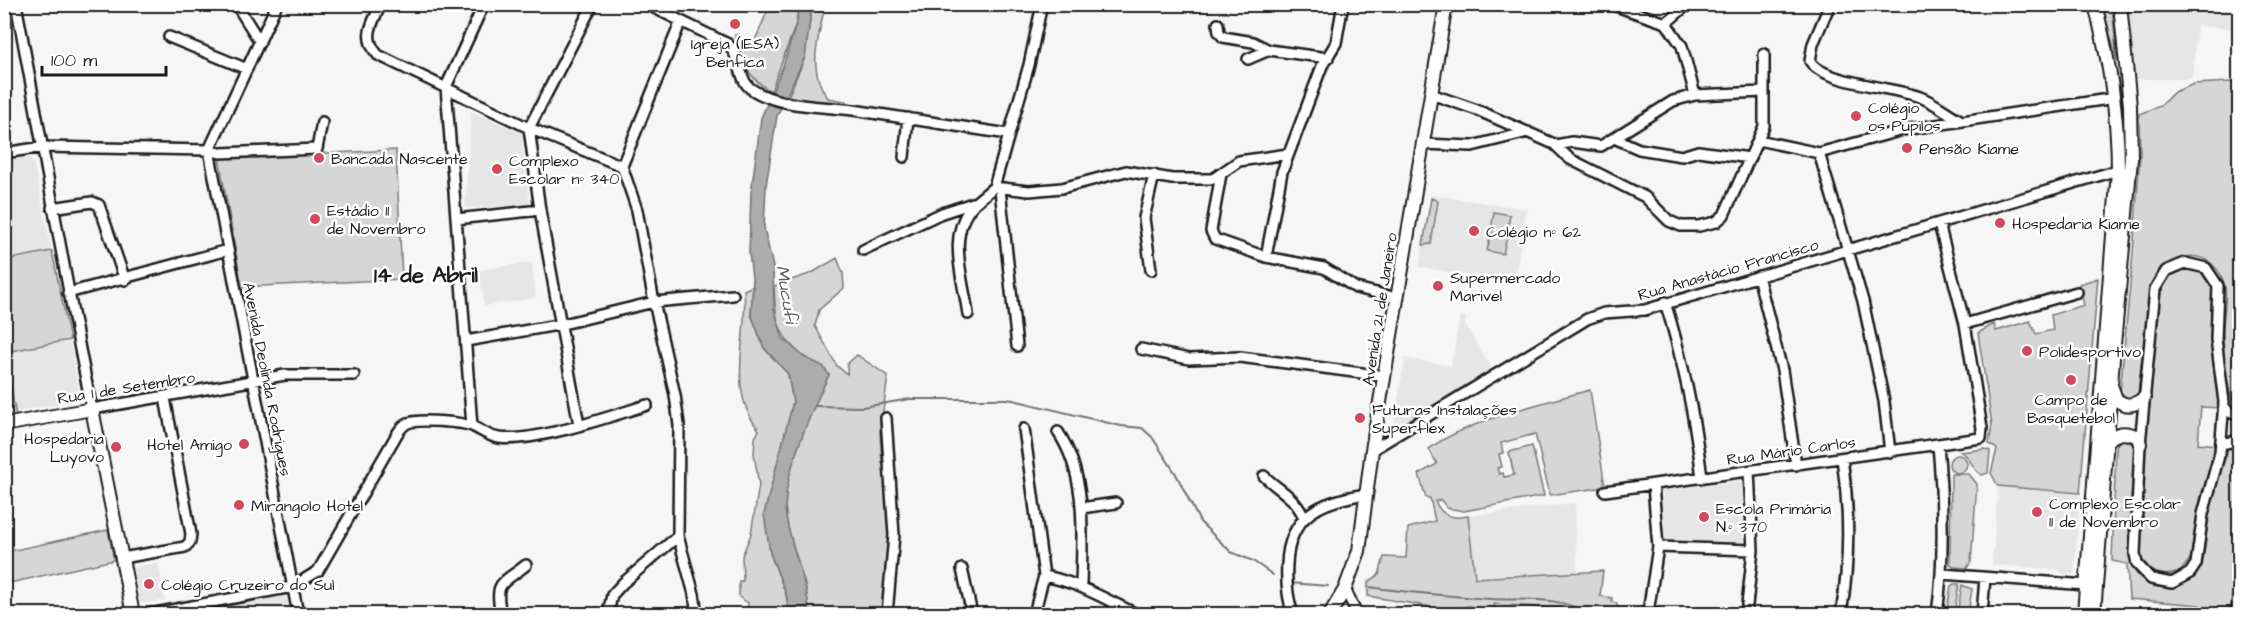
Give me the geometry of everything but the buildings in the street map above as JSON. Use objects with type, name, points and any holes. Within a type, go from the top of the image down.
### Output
[{"type":"main road","name":"Avenida 21 de Janeiro","points":[[1330,615],[1345,589],[1359,551],[1372,450],[1446,4]]},
{"type":"main road","points":[[2084,615],[2118,170],[2115,98],[2108,57],[2094,4]]},
{"type":"main road","points":[[2094,615],[2131,159],[2130,106],[2120,4]]},
{"type":"main road","points":[[2111,384],[2119,402],[2133,405],[2144,398]]},
{"type":"main road","points":[[92,409],[133,615]]},
{"type":"main road","name":"Rua 1 de Setembro","points":[[4,425],[92,409]]},
{"type":"main road","points":[[2107,441],[2116,434],[2124,433],[2138,437],[2140,444]]},
{"type":"street","points":[[16,4],[52,208],[92,409]]},
{"type":"street","points":[[236,4],[260,42]]},
{"type":"street","points":[[209,150],[276,4]]},
{"type":"street","points":[[381,4],[368,32],[370,46],[378,55],[529,128],[622,166]]},
{"type":"street","points":[[472,426],[446,87],[484,4]]},
{"type":"street","points":[[579,425],[563,324],[540,210],[529,128],[593,4]]},
{"type":"street","points":[[646,4],[728,44],[737,53],[742,75],[748,87],[760,93],[797,105],[908,118],[1008,134]]},
{"type":"street","points":[[1017,346],[997,188],[1008,134],[1029,64],[1042,4]]},
{"type":"street","points":[[1266,257],[1288,154],[1322,66],[1336,43],[1343,4]]},
{"type":"street","points":[[1610,4],[1666,23],[1682,46],[1695,95]]},
{"type":"street","points":[[1666,23],[1688,4]]},
{"type":"street","points":[[1830,4],[1813,44],[1810,61],[1813,66],[1838,78],[1901,90],[1923,98],[1960,120]]},
{"type":"street","points":[[681,21],[622,166],[637,210],[654,302],[675,395],[679,425],[678,536],[694,594],[697,615]]},
{"type":"street","points":[[1218,24],[1219,32],[1223,37],[1253,42],[1269,50],[1328,58]]},
{"type":"street","points":[[169,37],[247,69]]},
{"type":"street","points":[[1248,59],[1269,50]]},
{"type":"street","points":[[1431,94],[1556,145],[1570,159],[1645,197],[1663,218],[1681,226],[1699,226],[1720,220],[1758,140],[1765,118],[1764,54]]},
{"type":"street","points":[[1556,145],[1572,142],[1601,146],[1673,101],[1695,95],[1763,92]]},
{"type":"street","points":[[1758,140],[1819,153],[1903,130],[2115,98]]},
{"type":"street","points":[[904,157],[908,118]]},
{"type":"street","points":[[4,153],[43,147],[209,150],[220,153],[317,148],[322,122]]},
{"type":"street","points":[[1423,144],[1472,146],[1528,132]]},
{"type":"street","points":[[1614,138],[1639,149],[1682,156],[1698,151],[1750,158]]},
{"type":"street","name":"Avenida Deolinda Rodrigues","points":[[209,150],[298,615]]},
{"type":"street","points":[[1819,153],[1849,250],[1874,352],[1890,452]]},
{"type":"street","points":[[968,314],[958,232],[963,215],[976,202],[997,188],[1062,188],[1126,171],[1213,179],[1239,161],[1288,154]]},
{"type":"street","name":"Rua Anastácio Francisco","points":[[1372,450],[1587,319],[1604,313],[1645,310],[1665,302],[2118,170]]},
{"type":"street","points":[[1222,172],[1211,231],[1215,239],[1266,257],[1324,268],[1356,288],[1397,298]]},
{"type":"street","points":[[1151,270],[1144,218],[1154,175]]},
{"type":"street","points":[[52,208],[92,202],[99,205],[125,280]]},
{"type":"street","points":[[863,250],[942,213],[976,202]]},
{"type":"street","points":[[456,219],[540,210]]},
{"type":"street","points":[[1939,224],[1965,324],[2077,292]]},
{"type":"street","points":[[68,293],[125,280],[228,250]]},
{"type":"street","points":[[2185,263],[2206,268],[2218,286],[2216,339],[2224,407],[2221,444],[2203,514],[2196,564],[2182,579],[2172,582],[2151,579],[2137,564],[2135,554],[2140,444],[2155,289],[2166,271],[2185,263]]},
{"type":"street","points":[[1758,276],[1782,370],[1796,465]]},
{"type":"street","points":[[466,341],[563,324],[654,302],[733,295]]},
{"type":"street","points":[[1665,302],[1679,348],[1689,394],[1702,478]]},
{"type":"street","name":"Rua Mário Carlos","points":[[1605,491],[1981,438],[1981,417],[1965,324]]},
{"type":"street","points":[[1141,349],[1189,359],[1233,357],[1384,376]]},
{"type":"street","name":"Rua 1 de Setembro","points":[[92,409],[302,374],[354,375]]},
{"type":"street","points":[[122,558],[185,547],[190,542],[191,534],[165,398]]},
{"type":"street","points":[[150,615],[292,587],[318,571],[397,434],[407,423],[420,420],[472,426],[486,435],[521,438],[579,425],[647,405]]},
{"type":"street","points":[[2224,407],[2229,412],[2240,416]]},
{"type":"street","points":[[886,418],[894,535],[887,615]]},
{"type":"street","points":[[1024,429],[1044,576],[1034,615]]},
{"type":"street","points":[[1058,432],[1073,461],[1081,508],[1081,586]]},
{"type":"street","points":[[2221,444],[2240,440]]},
{"type":"street","points":[[1937,615],[1942,574],[1942,501],[1938,445]]},
{"type":"street","points":[[1841,615],[1846,584],[1849,526],[1842,458]]},
{"type":"street","points":[[1746,615],[1753,550],[1749,471]]},
{"type":"street","points":[[1264,476],[1279,490],[1290,494],[1305,517]]},
{"type":"street","points":[[1653,484],[1658,547],[1648,613],[1656,615]]},
{"type":"street","points":[[1293,615],[1286,586],[1287,547],[1293,530],[1305,517],[1336,499],[1366,494]]},
{"type":"street","points":[[1081,508],[1116,503]]},
{"type":"street","points":[[608,615],[612,596],[623,583],[678,536]]},
{"type":"street","points":[[1658,547],[1753,550]]},
{"type":"street","points":[[501,615],[498,587],[526,565]]},
{"type":"street","points":[[962,568],[972,615]]},
{"type":"street","points":[[1942,574],[2086,585]]},
{"type":"street","points":[[1044,576],[1081,586],[1097,597],[1137,615]]},
{"type":"street","points":[[1982,615],[1985,578]]},
{"type":"street","points":[[2237,615],[2240,588]]},
{"type":"street","points":[[1345,589],[1357,615]]},
{"type":"shaded area","points":[[770,5],[798,5],[797,21],[771,91],[756,81],[746,67],[735,35],[754,43]]},
{"type":"shaded area","points":[[798,5],[812,5],[805,57],[777,116],[766,186],[764,228],[773,267],[774,309],[783,338],[804,357],[823,366],[829,375],[799,444],[785,501],[788,529],[806,589],[809,614],[789,614],[786,594],[770,553],[764,514],[793,402],[788,374],[764,348],[751,314],[753,286],[749,253],[751,193],[761,118],[783,66],[797,21]]},
{"type":"shaded area","points":[[812,5],[825,5],[816,53],[817,76],[828,98],[846,101],[845,109],[786,102],[805,57]]},
{"type":"shaded area","points":[[2102,5],[2112,5],[2117,61],[2104,11]]},
{"type":"shaded area","points":[[2127,5],[2239,5],[2239,29],[2197,26],[2192,79],[2134,79]]},
{"type":"shaded area","points":[[2239,83],[2239,409],[2231,396],[2225,360],[2223,330],[2225,288],[2220,274],[2212,264],[2201,258],[2189,256],[2166,265],[2157,274],[2150,287],[2138,392],[2133,399],[2128,399],[2120,392],[2140,154],[2139,114],[2160,106],[2174,92],[2194,84]]},
{"type":"shaded area","name":"Complexo Escolar nº 340","points":[[471,111],[521,133],[530,205],[465,208]]},
{"type":"shaded area","name":"Estádio 11 de Novembro","points":[[396,150],[402,279],[242,287],[219,158]]},
{"type":"shaded area","points":[[30,158],[34,165],[52,251],[5,260],[5,160]]},
{"type":"shaded area","name":"Colégio nº 62","points":[[1432,195],[1527,209],[1514,283],[1419,267]]},
{"type":"shaded area","points":[[1431,198],[1438,201],[1431,244],[1423,245]]},
{"type":"shaded area","points":[[1494,212],[1510,215],[1507,233],[1491,230]]},
{"type":"shaded area","points":[[1491,233],[1507,236],[1503,254],[1487,251]]},
{"type":"shaded area","points":[[52,251],[70,340],[5,352],[5,260]]},
{"type":"shaded area","points":[[837,258],[843,273],[844,288],[819,310],[815,326],[837,366],[847,374],[847,364],[857,355],[888,376],[880,433],[882,463],[886,464],[894,535],[885,609],[874,614],[809,614],[806,589],[786,516],[785,500],[792,463],[806,424],[829,375],[794,349],[783,333],[775,307],[774,286],[812,273]]},
{"type":"shaded area","points":[[532,262],[536,298],[484,306],[479,270]]},
{"type":"shaded area","points":[[2184,269],[2201,272],[2212,287],[2212,350],[2220,408],[2201,407],[2198,443],[2216,445],[2216,451],[2201,495],[2192,556],[2181,571],[2162,574],[2151,570],[2140,554],[2146,421],[2160,291],[2168,276]]},
{"type":"shaded area","points":[[2098,278],[2080,493],[1998,486],[1991,473],[1997,449],[1989,444],[1992,425],[1978,333],[1994,324],[1996,331],[2030,321],[2036,334],[2053,330],[2051,315],[2084,305],[2079,284]]},
{"type":"shaded area","points":[[753,286],[751,314],[764,348],[788,374],[793,402],[774,479],[770,553],[786,594],[789,614],[747,614],[748,603],[739,597],[739,581],[743,581],[742,556],[751,534],[759,485],[754,454],[755,438],[759,430],[749,414],[743,397],[741,380],[744,290]]},
{"type":"shaded area","points":[[1460,316],[1466,317],[1465,324],[1493,371],[1426,413],[1422,412],[1393,428],[1405,358],[1451,366]]},
{"type":"shaded area","points":[[70,340],[80,400],[15,412],[4,352]]},
{"type":"shaded area","points":[[5,354],[16,416],[10,416],[5,409]]},
{"type":"shaded area","points":[[1590,390],[1605,487],[1550,495],[1535,434],[1501,443],[1503,453],[1499,454],[1502,467],[1497,468],[1499,474],[1503,473],[1504,477],[1514,475],[1509,452],[1532,446],[1544,496],[1464,511],[1447,508],[1441,500],[1435,501],[1441,511],[1448,516],[1468,516],[1475,578],[1603,571],[1600,596],[1612,598],[1612,602],[1617,603],[1617,607],[1622,609],[1622,614],[1566,614],[1564,609],[1494,604],[1496,614],[1478,614],[1470,606],[1435,611],[1426,606],[1368,596],[1368,582],[1379,575],[1384,557],[1406,558],[1408,528],[1435,521],[1430,498],[1426,498],[1419,474],[1437,464],[1429,449],[1444,439],[1483,422]]},
{"type":"shaded area","points":[[2123,440],[2129,441],[2135,448],[2129,522],[2131,562],[2143,580],[2163,588],[2184,584],[2199,569],[2217,482],[2228,449],[2239,447],[2239,526],[2230,614],[2200,614],[2200,605],[2129,599],[2127,564],[2112,561],[2116,450],[2117,444]]},
{"type":"shaded area","points":[[1985,449],[1990,451],[1988,473],[1982,475],[1961,452]]},
{"type":"shaded area","points":[[1958,455],[1964,458],[1967,464],[1964,470],[1958,473],[1952,470],[1949,464],[1952,458]]},
{"type":"shaded area","name":"Complexo Escolar 11 de Novembro","points":[[2083,456],[2074,574],[2063,574],[2060,570],[1992,565],[1998,486],[2018,488]]},
{"type":"shaded area","points":[[1951,474],[1969,474],[1977,484],[1971,562],[1967,568],[1950,564]]},
{"type":"shaded area","name":"Escola Primária N.º 370","points":[[1742,481],[1743,543],[1665,541],[1662,490]]},
{"type":"shaded area","points":[[1575,503],[1577,573],[1475,578],[1468,516]]},
{"type":"shaded area","points":[[108,530],[114,560],[5,584],[5,552]]},
{"type":"shaded area","name":"Colégio Cruzeiro do Sul","points":[[158,562],[165,601],[140,603],[132,568]]},
{"type":"shaded area","points":[[1959,584],[1954,614],[1946,614],[1951,586]]},
{"type":"shaded area","points":[[1962,585],[1972,589],[1968,614],[1957,614]]},
{"type":"shaded area","points":[[287,592],[291,614],[177,614]]},
{"type":"waterway","points":[[815,406],[863,407],[910,399],[1009,399],[1121,426],[1142,428],[1152,437],[1176,474],[1200,522],[1231,552],[1253,561],[1273,575]]},
{"type":"waterway","points":[[1290,583],[1328,586]]},
{"type":"waterway","points":[[1369,587],[1460,597],[1554,601],[1589,614]]},
{"type":"place","name":"Igreja (IESA) Benfica","points":[[735,24]]},
{"type":"place","name":"Colégio os Pupilos","points":[[1856,116]]},
{"type":"place","name":"Pensão Kiame","points":[[1907,148]]},
{"type":"place","name":"Bancada Nascente","points":[[319,158]]},
{"type":"place","name":"Complexo Escolar nº 340","points":[[497,169]]},
{"type":"place","name":"Estádio 11 de Novembro","points":[[315,219]]},
{"type":"place","name":"Hospedaria Kiame","points":[[2000,223]]},
{"type":"place","name":"Colégio nº 62","points":[[1474,231]]},
{"type":"place","name":"Supermercado Marivel","points":[[1438,286]]},
{"type":"place","name":"Polidesportivo","points":[[2027,351]]},
{"type":"place","name":"Campo de Basquetebol","points":[[2071,380]]},
{"type":"place","name":"Futuras Instalações Superflex","points":[[1360,418]]},
{"type":"place","name":"Hotel Amigo","points":[[244,444]]},
{"type":"place","name":"Hospedaria Luyovo","points":[[116,447]]},
{"type":"place","name":"Mirangolo Hotel","points":[[239,505]]},
{"type":"place","name":"Complexo Escolar 11 de Novembro","points":[[2037,512]]},
{"type":"place","name":"Escola Primária N.º 370","points":[[1704,517]]},
{"type":"place","name":"Colégio Cruzeiro do Sul","points":[[149,584]]},
{"type":"district","name":"14 de Abril","points":[[426,274]]},
{"type":"water label","name":"Mucufi","points":[[787,294]]}]
